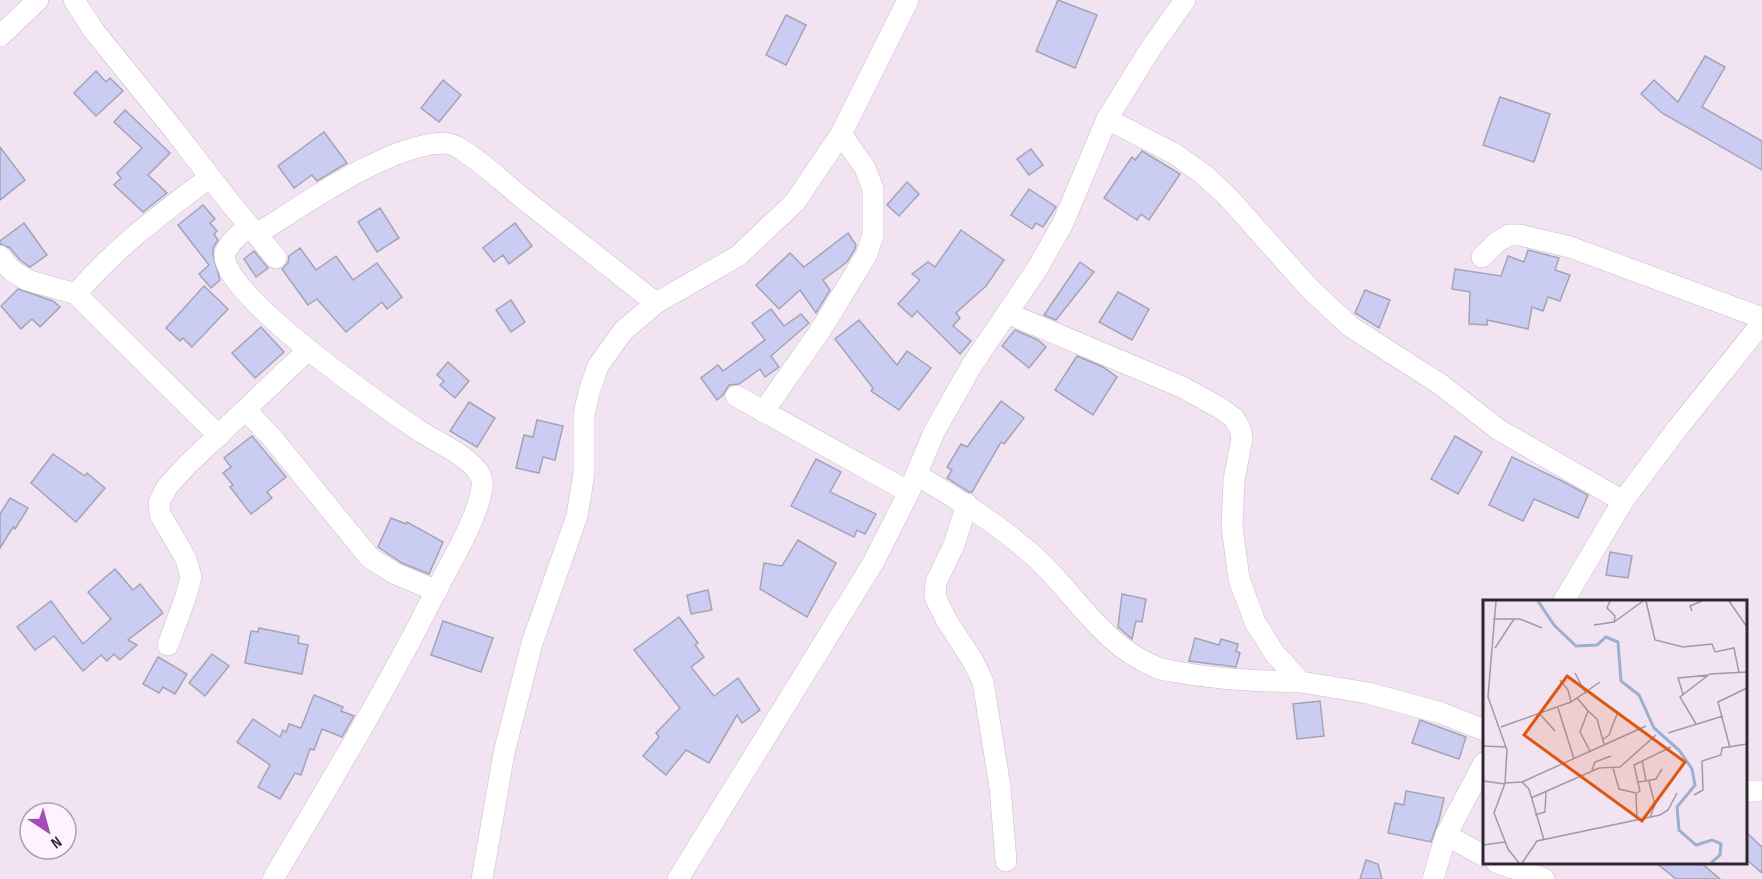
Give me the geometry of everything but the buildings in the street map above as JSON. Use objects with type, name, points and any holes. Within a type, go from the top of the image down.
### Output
[{"type":"street","points":[[0,36],[38,0]]},
{"type":"street","points":[[74,0],[94,32],[276,258]]},
{"type":"street","points":[[482,879],[504,753],[532,643],[577,516],[584,473],[584,415],[598,366],[623,331],[656,303],[738,256],[795,202],[841,134],[908,0]]},
{"type":"street","points":[[678,879],[873,563],[913,484],[934,432],[972,365],[1037,269],[1063,223],[1107,119],[1149,51],[1185,0]]},
{"type":"street","points":[[1107,119],[1174,154],[1203,174],[1227,196],[1311,290],[1352,327],[1440,384],[1499,430],[1623,501]]},
{"type":"street","points":[[764,412],[826,321],[867,254],[873,235],[873,189],[865,168],[841,134]]},
{"type":"street","points":[[273,879],[437,591],[471,520],[482,487],[479,473],[470,463],[418,430],[307,351],[271,318],[227,269],[225,254],[231,243],[372,165],[415,149],[448,144],[459,148],[493,172],[527,202],[656,303]]},
{"type":"street","points":[[76,294],[93,274],[132,237],[210,177]]},
{"type":"street","points":[[1482,257],[1497,242],[1509,235],[1520,235],[1570,247],[1762,320],[1623,501],[1564,600]]},
{"type":"street","points":[[0,256],[11,270],[27,280],[76,294],[219,436]]},
{"type":"street","points":[[1007,313],[1182,387],[1234,418],[1242,438],[1234,480],[1232,527],[1239,579],[1255,622],[1275,654],[1301,682]]},
{"type":"street","points":[[168,645],[191,577],[186,559],[160,514],[159,502],[167,487],[307,351]]},
{"type":"street","points":[[736,396],[764,412],[913,484],[967,504],[1037,559],[1106,635],[1125,650],[1158,668],[1232,680],[1301,682],[1368,693],[1441,713],[1483,729]]},
{"type":"street","points":[[246,410],[370,558],[396,574],[437,591]]},
{"type":"street","points":[[967,504],[954,545],[936,582],[935,597],[983,682],[1000,787],[1006,861]]},
{"type":"street","points":[[1433,879],[1446,835],[1483,767]]},
{"type":"street","points":[[1446,835],[1483,855]]},
{"type":"street","points":[[1502,864],[1544,879]]}]
